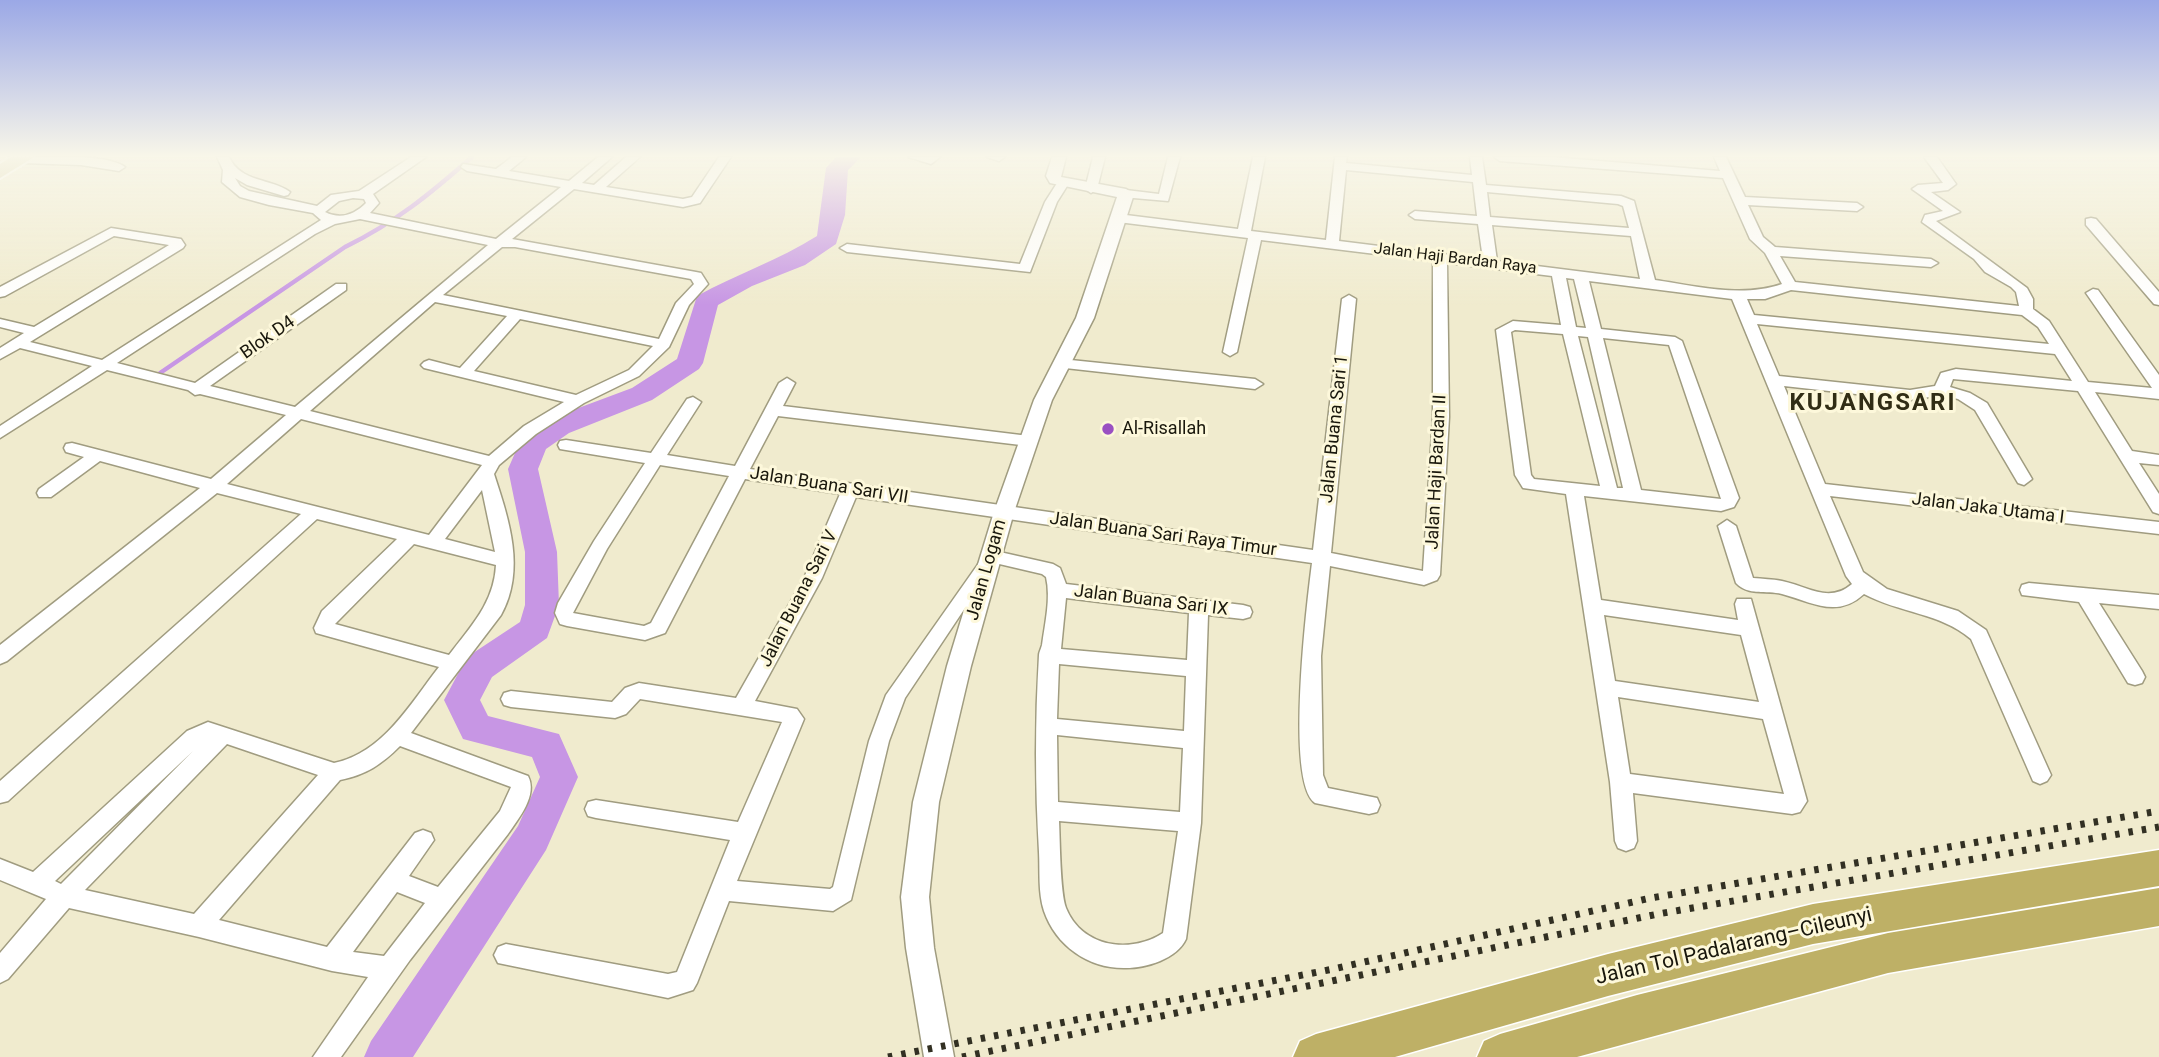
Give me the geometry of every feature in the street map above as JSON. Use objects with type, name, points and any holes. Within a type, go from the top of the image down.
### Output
[{"type":"highway","name":"Jalan Tol Padalarang–Cileunyi","points":[[1316,1057],[1608,975],[1813,924],[2159,868]]},
{"type":"highway","points":[[1500,1057],[1637,1017],[1888,953],[2159,907]]},
{"type":"street","points":[[295,206],[326,213],[347,206]]},
{"type":"street","points":[[0,433],[310,231],[333,206]]},
{"type":"street","points":[[378,206],[399,218],[696,276],[701,284],[683,303],[664,344],[634,373],[578,400],[530,430],[489,468],[433,542]]},
{"type":"street","points":[[1,654],[214,486],[432,296],[506,241],[546,206]]},
{"type":"street","points":[[847,248],[1025,269],[1049,206]]},
{"type":"street","name":"Jalan Logam","points":[[939,1057],[920,948],[915,897],[926,802],[959,666],[1004,512],[1043,400],[1085,318],[1122,206]]},
{"type":"street","points":[[1230,352],[1253,206]]},
{"type":"street","points":[[1332,243],[1336,206]]},
{"type":"street","points":[[1481,206],[1494,269]]},
{"type":"street","points":[[1630,206],[1648,282]]},
{"type":"street","points":[[1742,206],[1759,242],[1771,251],[1790,286]]},
{"type":"street","points":[[1844,206],[1857,207]]},
{"type":"street","points":[[1945,206],[1954,212],[1930,218],[1928,221],[1979,257],[1984,265],[2015,284],[2023,292],[2026,311]]},
{"type":"street","points":[[1415,215],[1637,233]]},
{"type":"street","name":"Jalan Haji Bardan Raya","points":[[1118,218],[1440,257],[1494,269],[1581,280]]},
{"type":"street","points":[[2091,222],[2159,301]]},
{"type":"street","points":[[0,293],[109,233],[122,232],[176,242],[178,245],[0,354]]},
{"type":"street","points":[[1771,251],[1931,263]]},
{"type":"street","name":"Jalan Haji Bardan II","points":[[1322,558],[1424,578],[1431,575],[1441,416],[1440,257]]},
{"type":"street","points":[[1559,277],[1610,492]]},
{"type":"street","points":[[1581,280],[1648,282],[1738,295],[1766,295],[1790,286],[2026,311],[2044,324],[2159,508]]},
{"type":"street","points":[[1581,280],[1695,298]]},
{"type":"street","points":[[1581,280],[1633,494]]},
{"type":"street","name":"Blok D4","points":[[195,390],[341,286]]},
{"type":"street","points":[[2093,293],[2159,387]]},
{"type":"street","points":[[1738,295],[1818,489],[1862,585],[1874,593],[1906,601],[1971,625],[1979,635],[2040,775]]},
{"type":"street","points":[[432,296],[664,344]]},
{"type":"street","name":"Jalan Buana Sari 1","points":[[1349,299],[1311,656],[1312,775],[1317,792],[1323,796],[1369,805]]},
{"type":"street","points":[[464,373],[517,314]]},
{"type":"street","points":[[1747,319],[2061,350]]},
{"type":"street","points":[[0,323],[36,332]]},
{"type":"street","points":[[1568,324],[1591,325],[1667,339],[1678,344],[1730,498],[1728,503],[1721,505],[1537,486],[1525,481],[1503,330],[1513,325],[1568,324]]},
{"type":"street","points":[[18,343],[297,414],[489,468]]},
{"type":"street","points":[[1062,364],[1255,384]]},
{"type":"street","points":[[429,365],[578,400]]},
{"type":"street","points":[[1942,390],[1946,376],[1956,374],[2159,394]]},
{"type":"street","points":[[1772,380],[1910,395],[1942,390],[1964,396],[1981,407],[2024,479]]},
{"type":"street","points":[[693,402],[654,459],[567,603],[564,613],[567,619],[645,633],[658,628],[788,383]]},
{"type":"street","points":[[774,410],[1029,441]]},
{"type":"street","name":"Jalan Buana Sari VII","points":[[566,444],[1004,512]]},
{"type":"street","points":[[72,448],[505,561]]},
{"type":"street","points":[[45,493],[96,456]]},
{"type":"street","points":[[2127,456],[2159,460]]},
{"type":"street","points":[[37,883],[194,737],[208,730],[334,772],[359,766],[380,753],[397,736],[495,610],[504,583],[505,561],[489,468]]},
{"type":"street","points":[[1574,489],[1608,688],[1626,841]]},
{"type":"street","name":"Jalan Jaka Utama I","points":[[1818,489],[2159,528]]},
{"type":"street","name":"Jalan Buana Sari V","points":[[742,706],[813,578],[850,490]]},
{"type":"street","points":[[0,794],[314,512]]},
{"type":"street","name":"Jalan Buana Sari Raya Timur","points":[[1004,512],[1322,558]]},
{"type":"street","points":[[1727,526],[1742,578],[1748,584],[1782,588],[1817,601],[1840,601],[1853,595],[1862,585]]},
{"type":"street","points":[[410,537],[329,615],[323,628],[452,663]]},
{"type":"street","points":[[723,890],[833,900],[843,893],[880,741],[896,695],[990,559]]},
{"type":"street","name":"Jalan Buana Sari IX","points":[[990,559],[1048,569],[1054,573],[1058,590],[1243,612]]},
{"type":"street","points":[[1058,590],[1048,655],[1047,726],[1047,810],[1055,911],[1068,933],[1078,943],[1093,952],[1122,957],[1147,954],[1174,939],[1191,823],[1199,607]]},
{"type":"street","points":[[2029,590],[2159,602]]},
{"type":"street","points":[[2084,594],[2135,677]]},
{"type":"street","points":[[1621,782],[1792,805],[1796,801],[1744,604]]},
{"type":"street","points":[[1592,606],[1749,629]]},
{"type":"street","points":[[1048,655],[1197,669]]},
{"type":"street","points":[[1608,688],[1772,712]]},
{"type":"street","points":[[506,955],[676,986],[689,975],[744,833],[794,719],[790,715],[742,706],[639,691],[632,693],[620,708],[615,710],[511,699]]},
{"type":"street","points":[[1047,726],[1193,740]]},
{"type":"street","points":[[0,971],[64,896],[223,734]]},
{"type":"street","points":[[326,1057],[387,968],[506,820],[523,785],[492,770],[397,736]]},
{"type":"street","points":[[199,926],[334,772]]},
{"type":"street","points":[[596,809],[744,833]]},
{"type":"street","points":[[1047,810],[1191,823]]},
{"type":"street","points":[[332,960],[423,840]]},
{"type":"street","points":[[0,869],[64,896],[199,926],[332,960],[387,968]]},
{"type":"street","points":[[393,880],[443,899]]},
{"type":"waterway","points":[[160,373],[345,247],[412,206]]},
{"type":"waterway","points":[[387,1057],[532,838],[559,777],[546,745],[476,728],[462,700],[479,667],[535,629],[542,605],[541,552],[523,469],[534,444],[559,426],[642,394],[689,363],[706,301],[743,281],[796,260],[828,239],[834,206]]},
{"type":"railway","points":[[888,1057],[1333,969],[1651,898],[2159,811]]},
{"type":"railway","points":[[962,1057],[1658,914],[2159,827]]},
{"type":"place","name":"Al-Risallah","points":[[1108,429]]},
{"type":"district","name":"KUJANGSARI","points":[[1873,404]]}]
